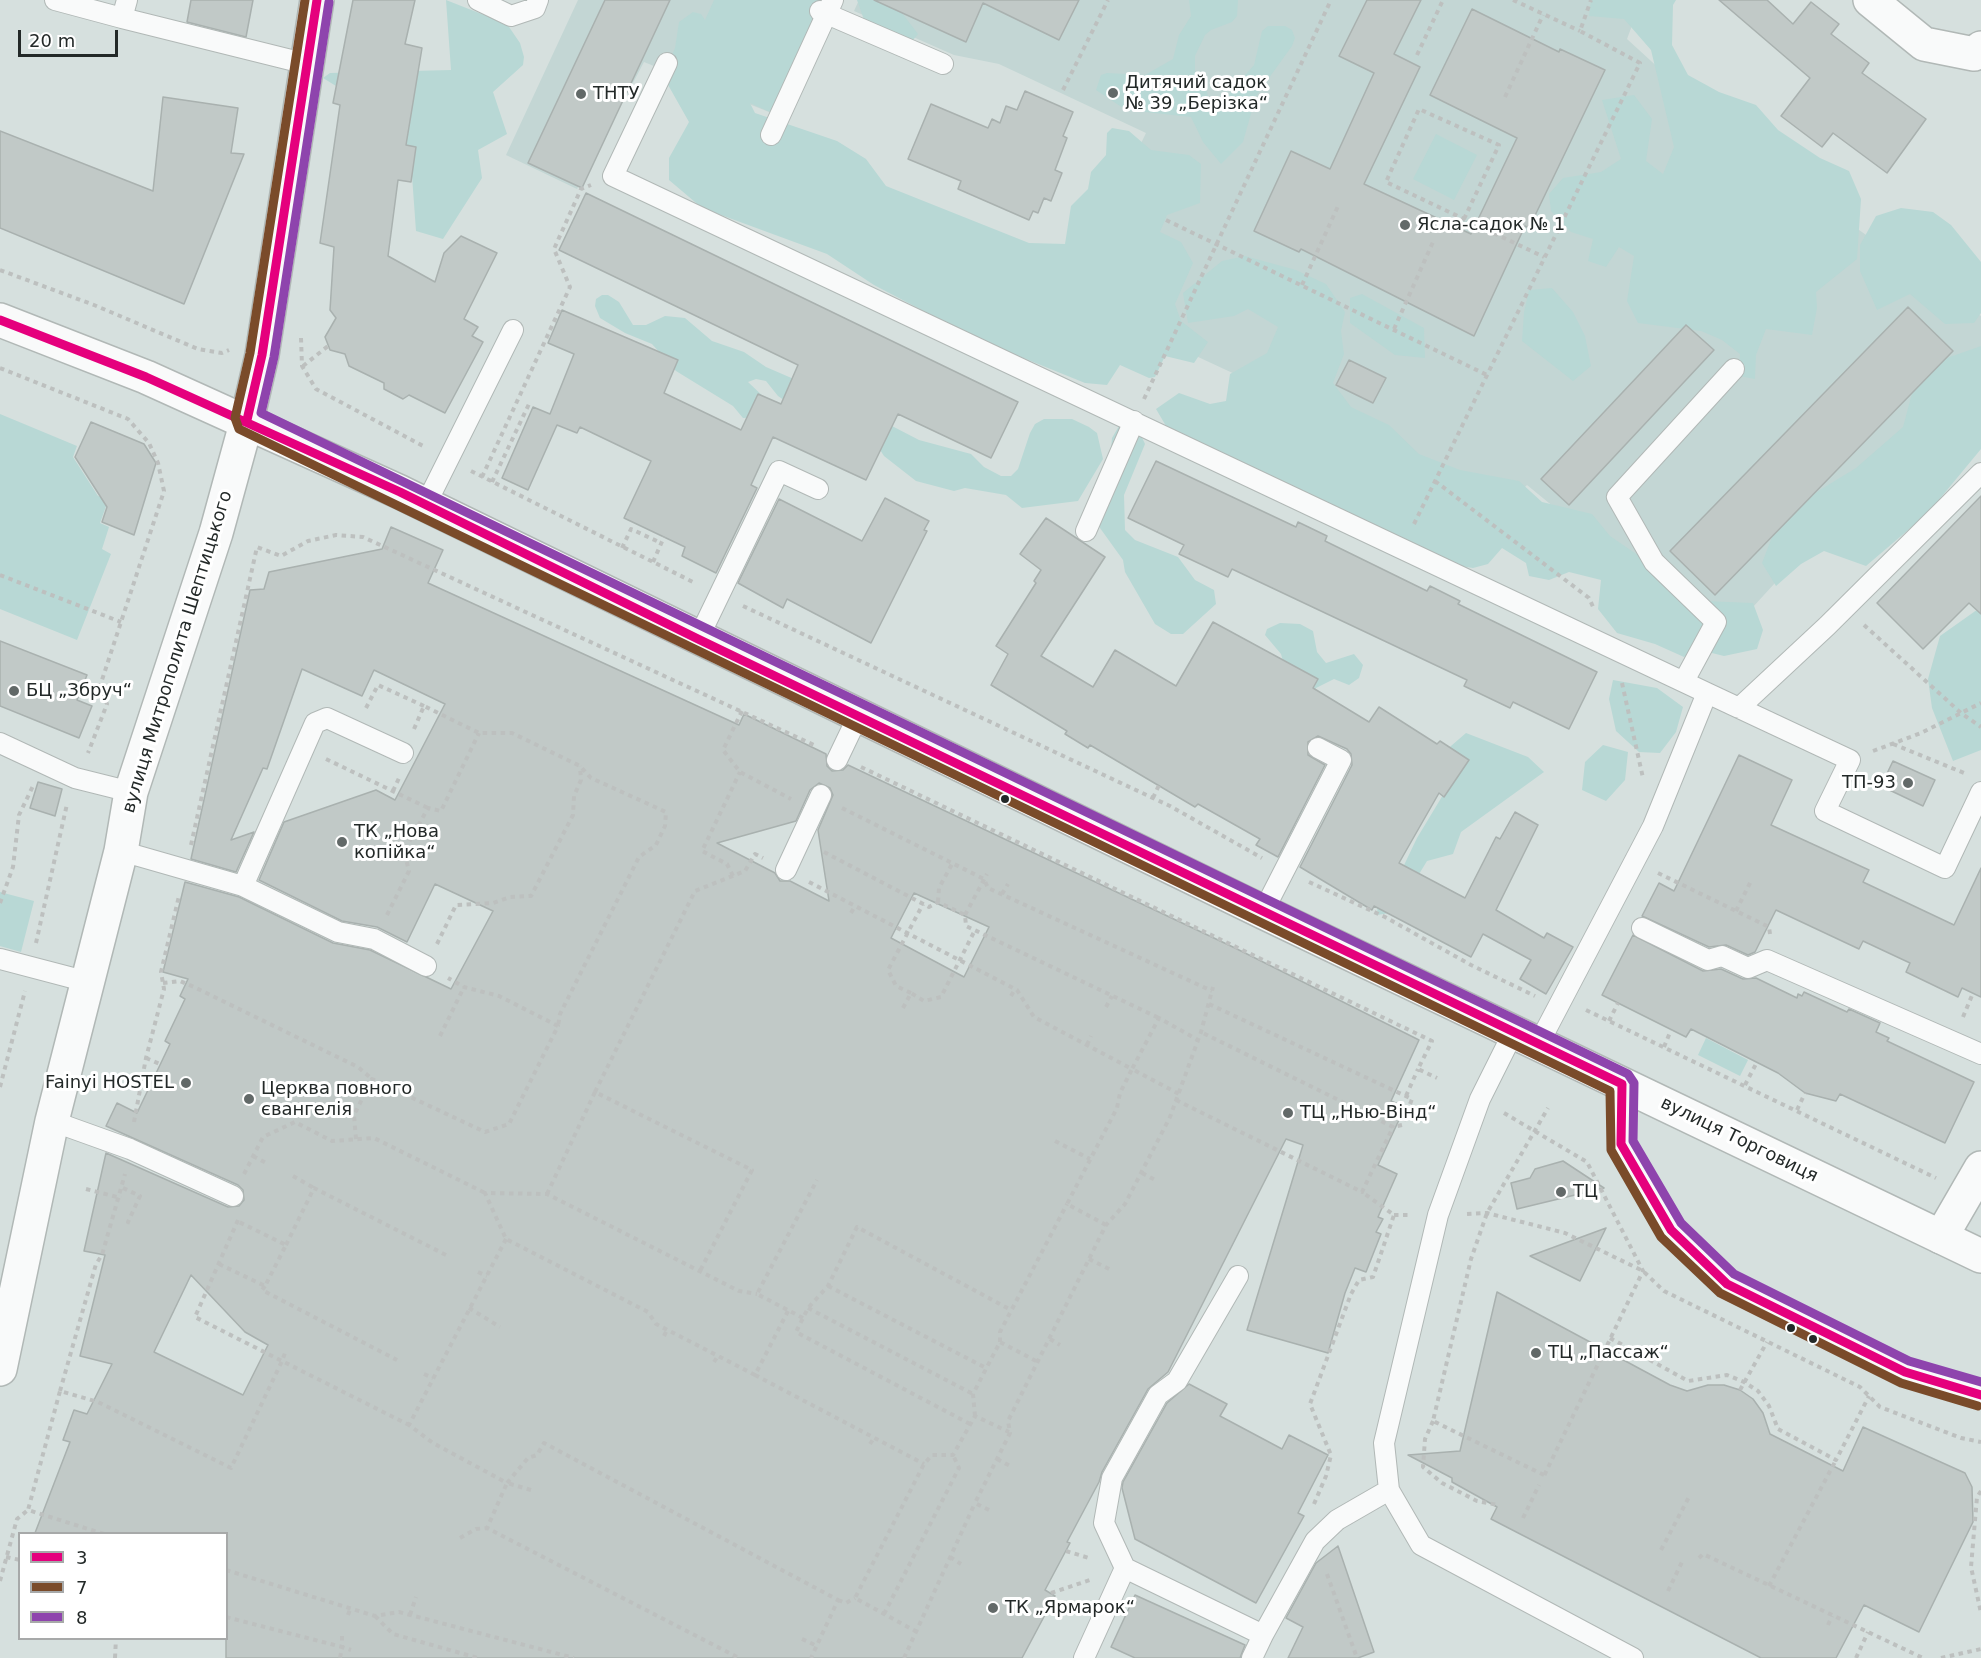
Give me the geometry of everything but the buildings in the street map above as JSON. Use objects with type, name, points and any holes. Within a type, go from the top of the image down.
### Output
[{"type":"main road","name":"вулиця Митрополита Шептицького","points":[[0,1369],[52,1121],[120,851],[131,792],[216,533],[247,420],[262,355],[317,0]]},
{"type":"main road","points":[[1870,0],[1924,44],[1974,54],[1981,48]]},
{"type":"main road","name":"вулиця Торговиця","points":[[0,320],[146,376],[247,420],[426,504],[698,639],[859,714],[1263,912],[1981,1256]]},
{"type":"main road","points":[[1941,1237],[1981,1168]]},
{"type":"lane","points":[[55,0],[125,9],[307,64]]},
{"type":"lane","points":[[478,0],[511,16],[535,8],[538,0]]},
{"type":"lane","points":[[771,135],[822,29],[826,8],[943,64]]},
{"type":"lane","points":[[667,63],[613,176],[1850,760],[1825,811],[1945,868],[1981,792]]},
{"type":"lane","points":[[426,504],[513,330]]},
{"type":"lane","points":[[1684,681],[1716,622],[1654,562],[1617,497],[1734,369]]},
{"type":"lane","points":[[1086,531],[1134,421]]},
{"type":"lane","points":[[698,639],[779,471],[818,489]]},
{"type":"lane","points":[[1739,708],[1845,609],[1981,473]]},
{"type":"lane","points":[[1633,1658],[1593,1639],[1421,1545],[1389,1490],[1384,1443],[1438,1215],[1480,1099],[1527,1037],[1653,826],[1707,693]]},
{"type":"lane","points":[[838,758],[859,714]]},
{"type":"lane","points":[[243,886],[315,723],[327,718],[403,753]]},
{"type":"lane","points":[[0,743],[75,778],[131,792]]},
{"type":"lane","points":[[1263,912],[1341,760],[1318,748]]},
{"type":"lane","points":[[786,870],[818,801]]},
{"type":"lane","points":[[120,851],[243,886],[338,932],[374,939],[426,966]]},
{"type":"lane","points":[[1642,928],[1708,960],[1722,956],[1748,968],[1767,960],[1981,1054]]},
{"type":"lane","points":[[0,959],[88,982]]},
{"type":"lane","points":[[1622,1084],[1621,1144],[1671,1230],[1727,1284],[1905,1372],[1981,1395]]},
{"type":"lane","points":[[52,1121],[130,1149],[233,1196]]},
{"type":"lane","points":[[1238,1276],[1177,1381],[1158,1395],[1112,1478],[1104,1523],[1125,1568],[1263,1635]]},
{"type":"lane","points":[[1252,1658],[1315,1540],[1337,1520],[1389,1490]]},
{"type":"lane","points":[[1084,1658],[1125,1568]]},
{"type":"path","points":[[1063,90],[1108,0]]},
{"type":"path","points":[[1134,421],[1331,0]]},
{"type":"path","points":[[1417,55],[1443,0]]},
{"type":"path","points":[[1402,547],[1640,63],[1580,31],[1513,0]]},
{"type":"path","points":[[1580,31],[1592,0]]},
{"type":"path","points":[[1505,97],[1543,15]]},
{"type":"path","points":[[1464,219],[1499,145],[1419,109],[1386,182],[1544,257]]},
{"type":"path","points":[[482,477],[570,287],[554,249],[581,189],[613,176]]},
{"type":"path","points":[[1302,285],[1339,204]]},
{"type":"path","points":[[1166,219],[1487,375]]},
{"type":"path","points":[[1395,329],[1433,242]]},
{"type":"path","points":[[0,270],[94,305],[198,349],[222,353],[234,347]]},
{"type":"path","points":[[328,346],[302,366],[316,389],[622,548],[1153,798],[1284,870],[1385,917],[1471,966],[1540,998]]},
{"type":"path","points":[[0,368],[129,419],[149,443],[158,463],[164,491],[100,686],[107,704],[89,751],[75,778],[60,831],[31,968],[0,1087]]},
{"type":"path","points":[[492,482],[529,404]]},
{"type":"path","points":[[622,548],[631,529],[661,543]]},
{"type":"path","points":[[134,1123],[146,1058],[164,989],[161,972],[257,547],[281,556],[308,541],[336,535],[363,537],[742,711],[1432,1041],[1406,1096]]},
{"type":"path","points":[[653,562],[664,537]]},
{"type":"path","points":[[0,575],[121,622]]},
{"type":"path","points":[[1845,609],[1961,713],[1981,727]]},
{"type":"path","points":[[163,983],[180,981],[195,984],[358,1067],[372,1079],[485,1132],[509,1124],[558,1026],[560,1014],[639,857],[656,845],[665,826],[666,812],[591,778],[580,766],[512,733],[479,733],[378,686],[365,711],[356,706]]},
{"type":"path","points":[[1850,760],[1893,744],[1981,703]]},
{"type":"path","points":[[403,753],[424,706]]},
{"type":"path","points":[[742,711],[723,750],[740,772],[818,801],[936,852],[954,865],[984,879],[988,888],[1213,989],[1201,1032],[1170,1118],[1125,1204],[1106,1225],[1008,1421],[1010,1432],[921,1615],[917,1632],[904,1658]]},
{"type":"path","points":[[304,748],[428,808],[441,811],[479,733]]},
{"type":"path","points":[[1893,744],[1970,775]]},
{"type":"path","points":[[0,903],[13,867],[19,815],[43,763]]},
{"type":"path","points":[[558,1026],[499,996],[464,987],[426,966],[456,905],[493,903],[510,897],[531,896],[573,815],[574,796],[580,780],[580,766]]},
{"type":"path","points":[[733,876],[727,864],[702,851],[740,772]]},
{"type":"path","points":[[1153,798],[1159,785]]},
{"type":"path","points":[[374,939],[409,871],[404,851],[428,808]]},
{"type":"path","points":[[801,840],[929,907],[938,902]]},
{"type":"path","points":[[547,1194],[695,891],[745,871],[755,854],[1015,989],[1034,1017],[1179,1094]]},
{"type":"path","points":[[938,902],[939,888],[958,860]]},
{"type":"path","points":[[1651,870],[1769,927],[1771,939],[1767,960]]},
{"type":"path","points":[[987,874],[964,915],[966,926],[1159,1018],[1198,1040]]},
{"type":"path","points":[[1736,912],[1751,881]]},
{"type":"path","points":[[1002,894],[1008,884]]},
{"type":"path","points":[[938,902],[964,915]]},
{"type":"path","points":[[923,904],[888,970],[896,986],[924,1001],[941,997],[975,930]]},
{"type":"path","points":[[851,913],[855,906]]},
{"type":"path","points":[[440,1036],[464,987]]},
{"type":"path","points":[[1011,996],[1015,989]]},
{"type":"path","points":[[903,1008],[910,993]]},
{"type":"path","points":[[1968,1006],[1973,993]]},
{"type":"path","points":[[1106,1007],[1112,996]]},
{"type":"path","points":[[1609,1021],[1618,1003]]},
{"type":"path","points":[[1201,1032],[1393,1127],[1402,1125],[1412,1099],[1209,1004]]},
{"type":"path","points":[[1583,1009],[1947,1183]]},
{"type":"path","points":[[953,1455],[975,1416],[973,1394],[1000,1342],[1000,1332],[1117,1108],[1120,1093],[1159,1018]]},
{"type":"path","points":[[1664,1047],[1671,1030]]},
{"type":"path","points":[[1087,1045],[1091,1036]]},
{"type":"path","points":[[146,1058],[160,1064]]},
{"type":"path","points":[[1746,1085],[1757,1062]]},
{"type":"path","points":[[1418,1069],[1437,1078]]},
{"type":"path","points":[[356,1139],[354,1115],[372,1079]]},
{"type":"path","points":[[595,1092],[752,1170],[700,1271]]},
{"type":"path","points":[[1797,1110],[1804,1093]]},
{"type":"path","points":[[1176,1100],[1362,1192],[1395,1215],[1487,1213],[1565,1233],[1643,1271],[1664,1291],[1860,1388],[1880,1407],[1961,1438],[1981,1442]]},
{"type":"path","points":[[1498,1505],[1477,1501],[1442,1483],[1423,1467],[1425,1439],[1432,1421],[1471,1259],[1487,1213],[1548,1108]]},
{"type":"path","points":[[1502,1112],[1587,1162],[1643,1271]]},
{"type":"path","points":[[531,1490],[507,1483],[433,1443],[409,1425],[195,1317],[238,1222],[233,1196],[263,1137],[295,1122],[332,1141],[374,1137],[484,1193],[547,1194],[739,1291],[757,1294],[803,1318]]},
{"type":"path","points":[[1362,1192],[1393,1127]]},
{"type":"path","points":[[1055,1141],[1090,1159]]},
{"type":"path","points":[[0,1581],[16,1519],[28,1510],[96,1264],[102,1255],[123,1188],[130,1149]]},
{"type":"path","points":[[253,1156],[268,1164]]},
{"type":"path","points":[[1142,1173],[1157,1181]]},
{"type":"path","points":[[293,1176],[450,1257]]},
{"type":"path","points":[[757,1294],[817,1180]]},
{"type":"path","points":[[123,1188],[140,1196],[128,1222],[131,1223]]},
{"type":"path","points":[[314,1188],[262,1290],[304,1315],[397,1360]]},
{"type":"path","points":[[86,1189],[120,1198]]},
{"type":"path","points":[[484,1193],[506,1239],[648,1312],[656,1324],[667,1330],[924,1464]]},
{"type":"path","points":[[1067,1204],[1106,1225]]},
{"type":"path","points":[[1357,1658],[1315,1540],[1311,1509],[1326,1476],[1331,1455],[1310,1404],[1351,1294],[1359,1280],[1373,1277],[1395,1215]]},
{"type":"path","points":[[238,1222],[286,1245]]},
{"type":"path","points":[[970,1424],[796,1332],[808,1308],[828,1286],[857,1227],[1011,1310]]},
{"type":"path","points":[[409,1425],[506,1239]]},
{"type":"path","points":[[1089,1259],[1111,1270]]},
{"type":"path","points":[[219,1264],[265,1286]]},
{"type":"path","points":[[1432,1421],[1543,1477],[1643,1271]]},
{"type":"path","points":[[478,1272],[487,1276]]},
{"type":"path","points":[[828,1286],[986,1368]]},
{"type":"path","points":[[614,1301],[616,1296]]},
{"type":"path","points":[[469,1308],[500,1327]]},
{"type":"path","points":[[808,1308],[973,1394]]},
{"type":"path","points":[[755,1375],[789,1311]]},
{"type":"path","points":[[664,1336],[667,1330]]},
{"type":"path","points":[[1610,1338],[1688,1381],[1727,1375],[1744,1382],[1758,1391],[1769,1406],[1778,1429],[1836,1460]]},
{"type":"path","points":[[1050,1339],[1060,1345]]},
{"type":"path","points":[[1000,1342],[1038,1362]]},
{"type":"path","points":[[1740,1390],[1767,1342]]},
{"type":"path","points":[[60,1391],[98,1402],[231,1468],[285,1353]]},
{"type":"path","points":[[714,1362],[718,1356]]},
{"type":"path","points":[[424,1374],[434,1378]]},
{"type":"path","points":[[1769,1586],[1869,1396]]},
{"type":"path","points":[[975,1416],[1010,1432]]},
{"type":"path","points":[[870,1444],[874,1438]]},
{"type":"path","points":[[488,1528],[507,1483],[528,1458],[537,1455],[544,1443],[582,1460],[687,1521],[729,1538],[846,1603],[855,1598],[885,1535],[924,1464],[932,1455],[953,1455]]},
{"type":"path","points":[[884,1614],[959,1468],[953,1455]]},
{"type":"path","points":[[997,1459],[1012,1467]]},
{"type":"path","points":[[1523,1518],[1539,1485]]},
{"type":"path","points":[[1981,1491],[1977,1497],[1971,1567],[1981,1613]]},
{"type":"path","points":[[1661,1550],[1689,1497]]},
{"type":"path","points":[[975,1503],[989,1510]]},
{"type":"path","points":[[675,1513],[678,1508]]},
{"type":"path","points":[[28,1510],[102,1532]]},
{"type":"path","points":[[460,1538],[476,1529],[488,1528],[739,1658]]},
{"type":"path","points":[[1699,1558],[1703,1554],[1923,1658]]},
{"type":"path","points":[[6,1557],[18,1560]]},
{"type":"path","points":[[950,1557],[961,1564]]},
{"type":"path","points":[[1668,1591],[1682,1562]]},
{"type":"path","points":[[228,1571],[351,1607],[375,1616],[393,1634],[478,1658]]},
{"type":"path","points":[[410,1615],[416,1597]]},
{"type":"path","points":[[855,1598],[917,1632]]},
{"type":"path","points":[[811,1658],[838,1600]]},
{"type":"path","points":[[348,1615],[351,1607]]},
{"type":"path","points":[[375,1616],[399,1612],[574,1658]]},
{"type":"path","points":[[1828,1625],[1832,1616]]},
{"type":"path","points":[[228,1618],[351,1650]]},
{"type":"path","points":[[1856,1658],[1868,1632]]},
{"type":"path","points":[[340,1658],[342,1636]]},
{"type":"path","points":[[802,1639],[817,1646]]},
{"type":"path","points":[[115,1658],[116,1640]]},
{"type":"path","points":[[1941,1658],[1981,1649]]},
{"type":"shaded area","points":[[446,0],[507,24],[520,43],[524,57],[523,65],[493,92],[507,134],[478,150],[482,178],[443,239],[416,231],[410,148],[358,117],[336,86],[323,78],[330,73],[451,70]]},
{"type":"shaded area","name":"ТНТУ","points":[[578,0],[825,0],[774,114],[644,62],[577,189],[506,155]]},
{"type":"shaded area","points":[[714,0],[824,0],[770,112],[750,103],[755,113],[837,141],[866,159],[886,186],[1029,243],[1065,244],[1071,206],[1088,189],[1091,172],[1106,155],[1107,133],[1112,128],[1129,131],[1151,150],[1189,155],[1201,164],[1200,203],[1167,215],[1160,232],[1181,242],[1193,263],[1175,304],[1181,321],[1208,342],[1194,363],[1165,356],[1155,377],[1149,378],[1120,365],[1107,385],[1085,383],[979,340],[874,285],[827,254],[702,208],[669,180],[669,158],[689,122],[663,76],[675,48],[679,22],[693,12],[701,14],[705,20]]},
{"type":"shaded area","points":[[857,0],[902,0],[902,13],[918,34],[913,40],[884,42],[870,37]]},
{"type":"shaded area","name":"Ясла-садок № 1","points":[[859,0],[1629,0],[1640,4],[1627,39],[1757,158],[1981,316],[1981,358],[1720,643],[1527,485],[1510,502],[1067,296],[1146,133],[999,64],[954,55],[854,11]]},
{"type":"shaded area","points":[[1189,0],[1238,0],[1237,16],[1232,22],[1211,30],[1205,35],[1195,56],[1195,71],[1205,84],[1211,108],[1218,112],[1232,90],[1254,65],[1262,31],[1268,26],[1285,26],[1292,30],[1295,38],[1292,46],[1256,96],[1243,142],[1221,164],[1203,142],[1191,117],[1126,110],[1096,90],[1101,75],[1107,73],[1145,75],[1173,59],[1179,35],[1191,16]]},
{"type":"shaded area","points":[[1591,0],[1676,0],[1673,5],[1672,45],[1688,75],[1719,92],[1756,105],[1778,130],[1820,158],[1849,171],[1861,199],[1857,259],[1816,292],[1817,308],[1812,335],[1766,329],[1756,355],[1755,379],[1739,376],[1740,354],[1722,340],[1701,331],[1638,323],[1627,301],[1634,256],[1619,247],[1606,267],[1588,261],[1593,239],[1571,232],[1551,211],[1549,194],[1563,178],[1601,172],[1621,159],[1602,100],[1634,95],[1652,119],[1646,161],[1663,174],[1674,147],[1651,50],[1624,19],[1589,16]]},
{"type":"shaded area","points":[[1436,134],[1477,155],[1454,200],[1413,179]]},
{"type":"shaded area","points":[[1901,208],[1933,212],[1951,225],[1981,262],[1981,313],[1974,323],[1945,324],[1910,294],[1877,310],[1860,271],[1860,245],[1876,216]]},
{"type":"shaded area","points":[[1245,256],[1296,270],[1326,284],[1345,312],[1341,331],[1344,354],[1333,383],[1351,407],[1389,425],[1419,454],[1460,470],[1519,481],[1542,502],[1592,514],[1610,536],[1705,601],[1753,603],[1763,630],[1757,649],[1724,656],[1696,649],[1684,657],[1655,644],[1617,633],[1598,609],[1601,580],[1569,572],[1549,580],[1529,576],[1526,563],[1502,548],[1488,564],[1473,568],[1447,564],[1169,431],[1156,409],[1179,393],[1210,404],[1226,401],[1230,374],[1267,353],[1278,327],[1248,309],[1234,316],[1188,323],[1183,293],[1222,261]]},
{"type":"shaded area","points":[[1552,288],[1573,312],[1585,336],[1591,366],[1573,381],[1522,341],[1524,312],[1529,290]]},
{"type":"shaded area","points":[[1362,294],[1424,328],[1425,358],[1395,355],[1350,323],[1350,298]]},
{"type":"shaded area","points":[[602,295],[608,295],[619,302],[633,325],[646,325],[665,316],[685,318],[712,341],[744,352],[766,367],[840,399],[919,440],[971,454],[984,467],[1001,476],[1011,476],[1018,469],[1030,433],[1035,424],[1044,419],[1072,419],[1089,427],[1097,433],[1103,459],[1078,501],[1022,508],[1006,495],[965,488],[954,491],[916,481],[884,456],[873,439],[794,407],[778,396],[766,381],[756,379],[748,382],[767,400],[764,417],[743,418],[733,406],[676,371],[652,344],[625,333],[600,318],[595,306],[596,299]]},
{"type":"shaded area","points":[[1981,346],[1981,449],[1928,513],[1866,566],[1824,551],[1801,564],[1776,586],[1762,563],[1772,537],[1815,493],[1856,468],[1903,427],[1915,382],[1947,358]]},
{"type":"shaded area","points":[[0,414],[77,446],[73,457],[98,496],[109,498],[100,523],[109,527],[102,549],[111,554],[77,640],[0,609]]},
{"type":"shaded area","points":[[1119,426],[1139,431],[1145,444],[1124,495],[1125,530],[1135,540],[1178,557],[1195,580],[1214,590],[1216,604],[1183,634],[1171,634],[1155,624],[1125,572],[1123,560],[1100,528],[1098,516],[1109,471],[1112,438]]},
{"type":"shaded area","points":[[1981,607],[1981,750],[1953,761],[1932,708],[1928,679],[1940,636]]},
{"type":"shaded area","points":[[1280,623],[1300,624],[1313,631],[1317,652],[1326,663],[1354,654],[1363,665],[1359,678],[1349,685],[1334,679],[1316,688],[1301,724],[1281,654],[1265,635],[1267,629]]},
{"type":"shaded area","points":[[1613,680],[1657,688],[1683,707],[1676,732],[1660,753],[1639,752],[1616,731],[1609,699]]},
{"type":"shaded area","points":[[1466,733],[1528,757],[1544,772],[1461,832],[1453,854],[1427,861],[1396,912],[1377,915],[1378,901],[1395,884],[1417,838],[1452,780],[1444,752]]},
{"type":"shaded area","points":[[1603,745],[1628,752],[1625,780],[1606,801],[1582,790],[1585,762]]},
{"type":"shaded area","points":[[0,892],[34,901],[21,952],[0,946]]},
{"type":"shaded area","points":[[1706,1038],[1748,1060],[1740,1076],[1698,1055]]},
{"type":"transit line","name":"7","points":[[305,0],[250,353],[235,418],[239,429],[1610,1091],[1611,1150],[1661,1237],[1720,1293],[1901,1383],[1978,1406]]},
{"type":"transit line","name":"3","points":[[247,420],[262,355],[317,0]]},
{"type":"transit line","name":"8","points":[[329,2],[274,357],[261,413],[1628,1074],[1634,1083],[1633,1141],[1681,1223],[1734,1274],[1909,1361],[1981,1382]]},
{"type":"transit line","name":"3","points":[[0,320],[146,377],[400,492],[698,639],[1622,1084],[1621,1144],[1671,1230],[1727,1284],[1905,1372],[1981,1395]]},
{"type":"place","name":"Дитячий садок № 39 „Берізка“","points":[[1113,93]]},
{"type":"place","name":"ТНТУ","points":[[581,94]]},
{"type":"place","name":"Ясла-садок № 1","points":[[1405,225]]},
{"type":"place","name":"БЦ „Збруч“","points":[[14,691]]},
{"type":"place","name":"ТП-93","points":[[1908,783]]},
{"type":"place","name":"ТК „Нова копійка“","points":[[342,842]]},
{"type":"place","name":"Fainyi HOSTEL","points":[[186,1083]]},
{"type":"place","name":"Церква повного євангелія","points":[[249,1099]]},
{"type":"place","name":"ТЦ „Нью-Вінд“","points":[[1288,1113]]},
{"type":"place","name":"ТЦ","points":[[1561,1192]]},
{"type":"place","name":"ТЦ „Пассаж“","points":[[1536,1353]]},
{"type":"place","name":"ТК „Ярмарок“","points":[[993,1608]]}]
